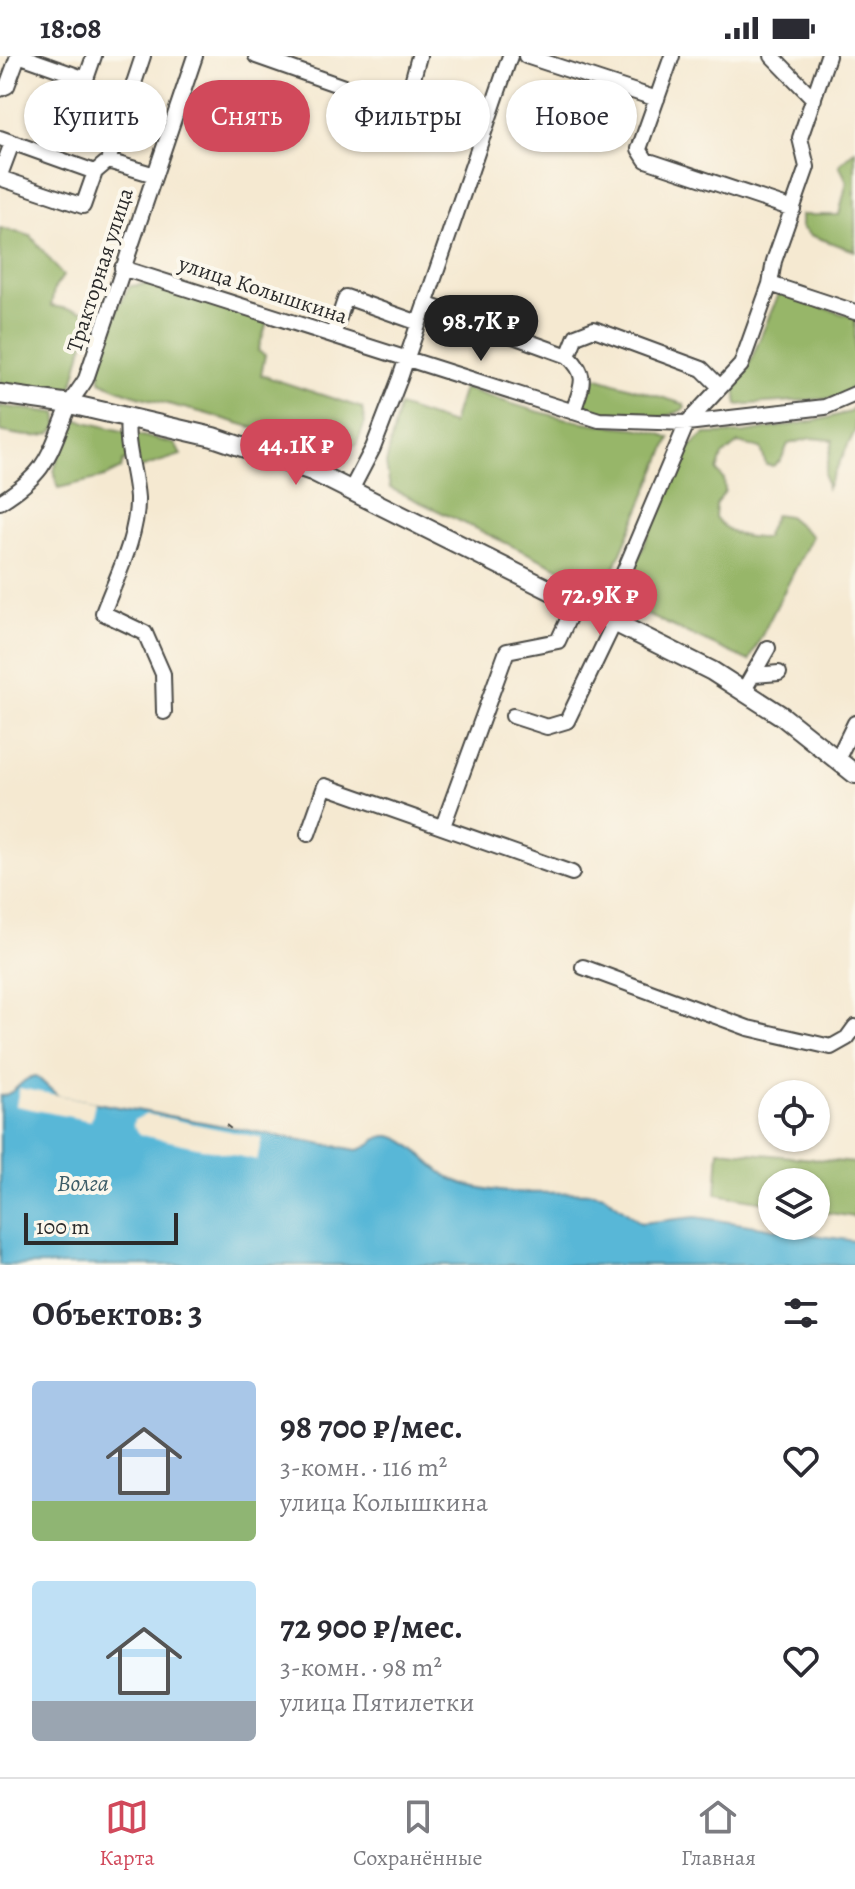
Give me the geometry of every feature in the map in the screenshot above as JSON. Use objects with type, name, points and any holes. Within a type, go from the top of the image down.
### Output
[{"type":"main road","points":[[0,394],[70,404],[264,452],[351,490],[610,619],[749,683],[855,774]]},
{"type":"street","points":[[0,89],[7,86],[20,56],[86,79],[94,56]]},
{"type":"street","points":[[95,172],[6,140],[0,176],[83,206],[95,172],[108,161],[143,56]]},
{"type":"street","name":"Тракторная улица","points":[[0,502],[29,484],[47,462],[70,404],[86,379],[195,56]]},
{"type":"street","points":[[258,56],[326,80]]},
{"type":"street","points":[[413,80],[419,56]]},
{"type":"street","points":[[490,115],[510,56]]},
{"type":"street","points":[[526,56],[657,99]]},
{"type":"street","points":[[672,56],[639,149],[646,160],[793,209]]},
{"type":"street","points":[[772,56],[814,99]]},
{"type":"street","points":[[513,716],[547,727],[567,721],[687,423],[741,365],[807,167],[800,138],[828,56]]},
{"type":"street","points":[[351,490],[373,448],[406,360],[477,152]]},
{"type":"street","points":[[108,161],[155,175]]},
{"type":"street","name":"улица Колышкина","points":[[122,268],[599,420],[687,423],[825,407],[855,394]]},
{"type":"street","points":[[770,284],[855,312]]},
{"type":"street","points":[[333,335],[346,297],[419,323]]},
{"type":"street","points":[[425,304],[568,356],[582,369],[583,377],[573,412]]},
{"type":"street","points":[[568,356],[576,336],[594,329],[702,369],[719,386]]},
{"type":"street","points":[[128,417],[126,439],[137,500],[127,551],[103,613],[145,633],[159,660],[164,712]]},
{"type":"street","points":[[443,826],[507,651],[558,641],[576,602]]},
{"type":"street","points":[[749,683],[768,648]]},
{"type":"street","points":[[749,683],[779,673]]},
{"type":"street","points":[[837,760],[855,723]]},
{"type":"street","points":[[308,834],[325,786],[572,873]]},
{"type":"street","points":[[583,967],[748,1028],[831,1047],[847,1038],[855,1027]]},
{"type":"path","points":[[226,1125],[235,1132]]},
{"type":"green space","points":[[855,150],[855,251],[810,235],[801,227],[801,215],[839,215],[847,181],[839,165]]},
{"type":"green space","points":[[0,228],[31,236],[63,276],[54,289],[51,306],[92,313],[73,384],[64,396],[0,386]]},
{"type":"green space","points":[[158,283],[267,322],[258,351],[265,355],[261,375],[362,408],[365,423],[356,446],[316,443],[277,434],[136,395],[100,381],[104,346],[130,286]]},
{"type":"green space","points":[[779,293],[855,318],[855,385],[838,398],[737,405],[735,387],[746,372]]},
{"type":"green space","points":[[595,377],[684,404],[685,408],[674,414],[650,418],[585,408],[584,398]]},
{"type":"green space","points":[[463,388],[563,418],[643,429],[670,438],[610,578],[586,581],[390,488],[386,464],[399,406],[452,424]]},
{"type":"green space","points":[[855,405],[855,431],[827,488],[825,475],[833,440],[811,438],[788,444],[781,460],[773,466],[766,465],[761,448],[738,443],[722,456],[717,471],[724,479],[725,491],[716,505],[715,517],[726,528],[743,536],[765,538],[775,514],[788,516],[812,536],[749,661],[632,608],[625,587],[686,450],[705,434],[745,433],[815,421],[850,412]]},
{"type":"green space","points":[[0,406],[57,413],[58,424],[47,435],[17,435],[0,431]]},
{"type":"green space","points":[[70,418],[175,444],[181,455],[140,468],[132,460],[123,461],[121,469],[105,477],[58,488],[54,471]]},
{"type":"green space","points":[[719,1150],[855,1163],[855,1217],[830,1213],[830,1168],[758,1168],[758,1201],[716,1194]]},
{"type":"water","name":"Волга","points":[[36,1076],[58,1096],[357,1150],[389,1136],[405,1142],[445,1175],[470,1186],[505,1191],[604,1195],[641,1223],[696,1217],[758,1226],[758,1240],[830,1240],[830,1237],[855,1241],[855,1265],[0,1265],[0,1096],[10,1093]]},
{"type":"pier","points":[[19,1088],[95,1102],[91,1121],[16,1106]]},
{"type":"pier","points":[[147,1114],[262,1138],[257,1160],[141,1135],[133,1126],[134,1120]]}]
